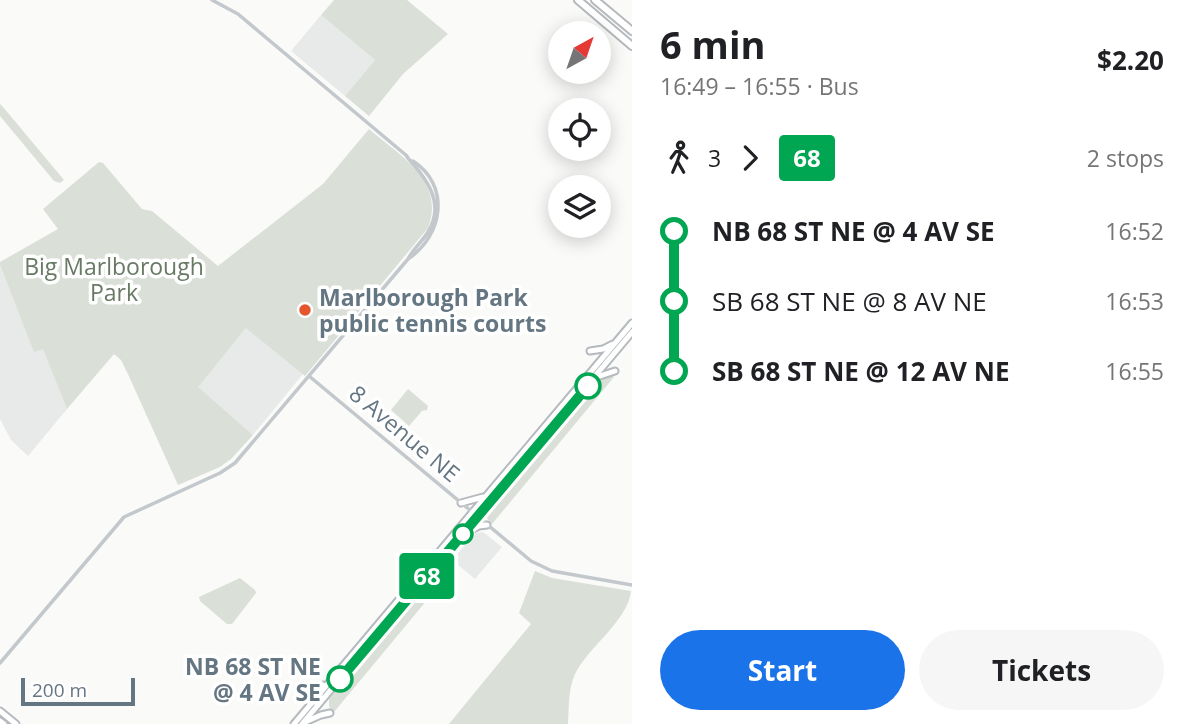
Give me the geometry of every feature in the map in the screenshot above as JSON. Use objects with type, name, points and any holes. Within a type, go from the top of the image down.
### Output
[{"type":"highway","points":[[578,0],[632,46]]},
{"type":"highway","points":[[595,0],[632,31]]},
{"type":"main road","points":[[302,724],[464,533],[486,496],[632,323]]},
{"type":"main road","points":[[294,724],[632,332]]},
{"type":"main road","points":[[590,351],[603,349],[616,342]]},
{"type":"main road","points":[[594,378],[615,371]]},
{"type":"main road","points":[[461,503],[486,496]]},
{"type":"main road","points":[[464,533],[487,525]]},
{"type":"main road","points":[[304,692],[329,681]]},
{"type":"main road","points":[[0,711],[16,724]]},
{"type":"main road","points":[[302,724],[313,717],[330,713]]},
{"type":"street","points":[[0,663],[124,517],[220,473],[235,463],[408,260],[433,229],[438,216],[439,200],[428,173],[238,14],[212,0]]},
{"type":"street","name":"8 Avenue NE","points":[[309,376],[525,557],[552,571],[632,585]]},
{"type":"shaded area","points":[[321,15],[375,60],[345,96],[291,51]]},
{"type":"shaded area","points":[[0,265],[34,351],[43,348],[67,409],[28,456],[11,440],[0,419]]},
{"type":"shaded area","points":[[247,327],[303,374],[253,435],[197,387]]},
{"type":"shaded area","points":[[483,532],[502,547],[475,579],[452,560],[476,533]]},
{"type":"green space","points":[[334,0],[407,0],[448,34],[403,74],[369,116],[345,96],[375,60],[321,15]]},
{"type":"green space","points":[[0,104],[64,180],[60,183],[54,181],[0,116]]},
{"type":"green space","name":"Big Marlborough Park","points":[[369,129],[406,159],[425,183],[431,196],[432,211],[428,228],[305,376],[246,328],[198,387],[253,435],[231,459],[220,467],[178,485],[127,372],[121,360],[114,354],[67,409],[43,349],[34,352],[0,265],[0,262],[58,229],[43,209],[99,162],[103,163],[142,209],[152,211],[218,266],[323,184]]},
{"type":"green space","points":[[611,375],[614,377],[492,524],[486,516],[490,507],[568,413],[601,381]]},
{"type":"green space","points":[[408,389],[428,406],[409,426],[391,410]]},
{"type":"green space","points":[[448,557],[457,564],[334,712],[329,707],[329,699]]},
{"type":"green space","points":[[535,571],[552,578],[631,591],[623,613],[575,674],[570,692],[568,724],[449,724],[531,624],[519,613]]},
{"type":"green space","points":[[240,578],[256,593],[232,624],[227,624],[200,601],[199,597]]},
{"type":"bus line","name":"68","points":[[340,679],[588,386]]},
{"type":"place","name":"Marlborough Park public tennis courts","points":[[305,310]]},
{"type":"place","name":"NB 68 ST NE @ 4 AV SE","points":[[340,679]]}]
